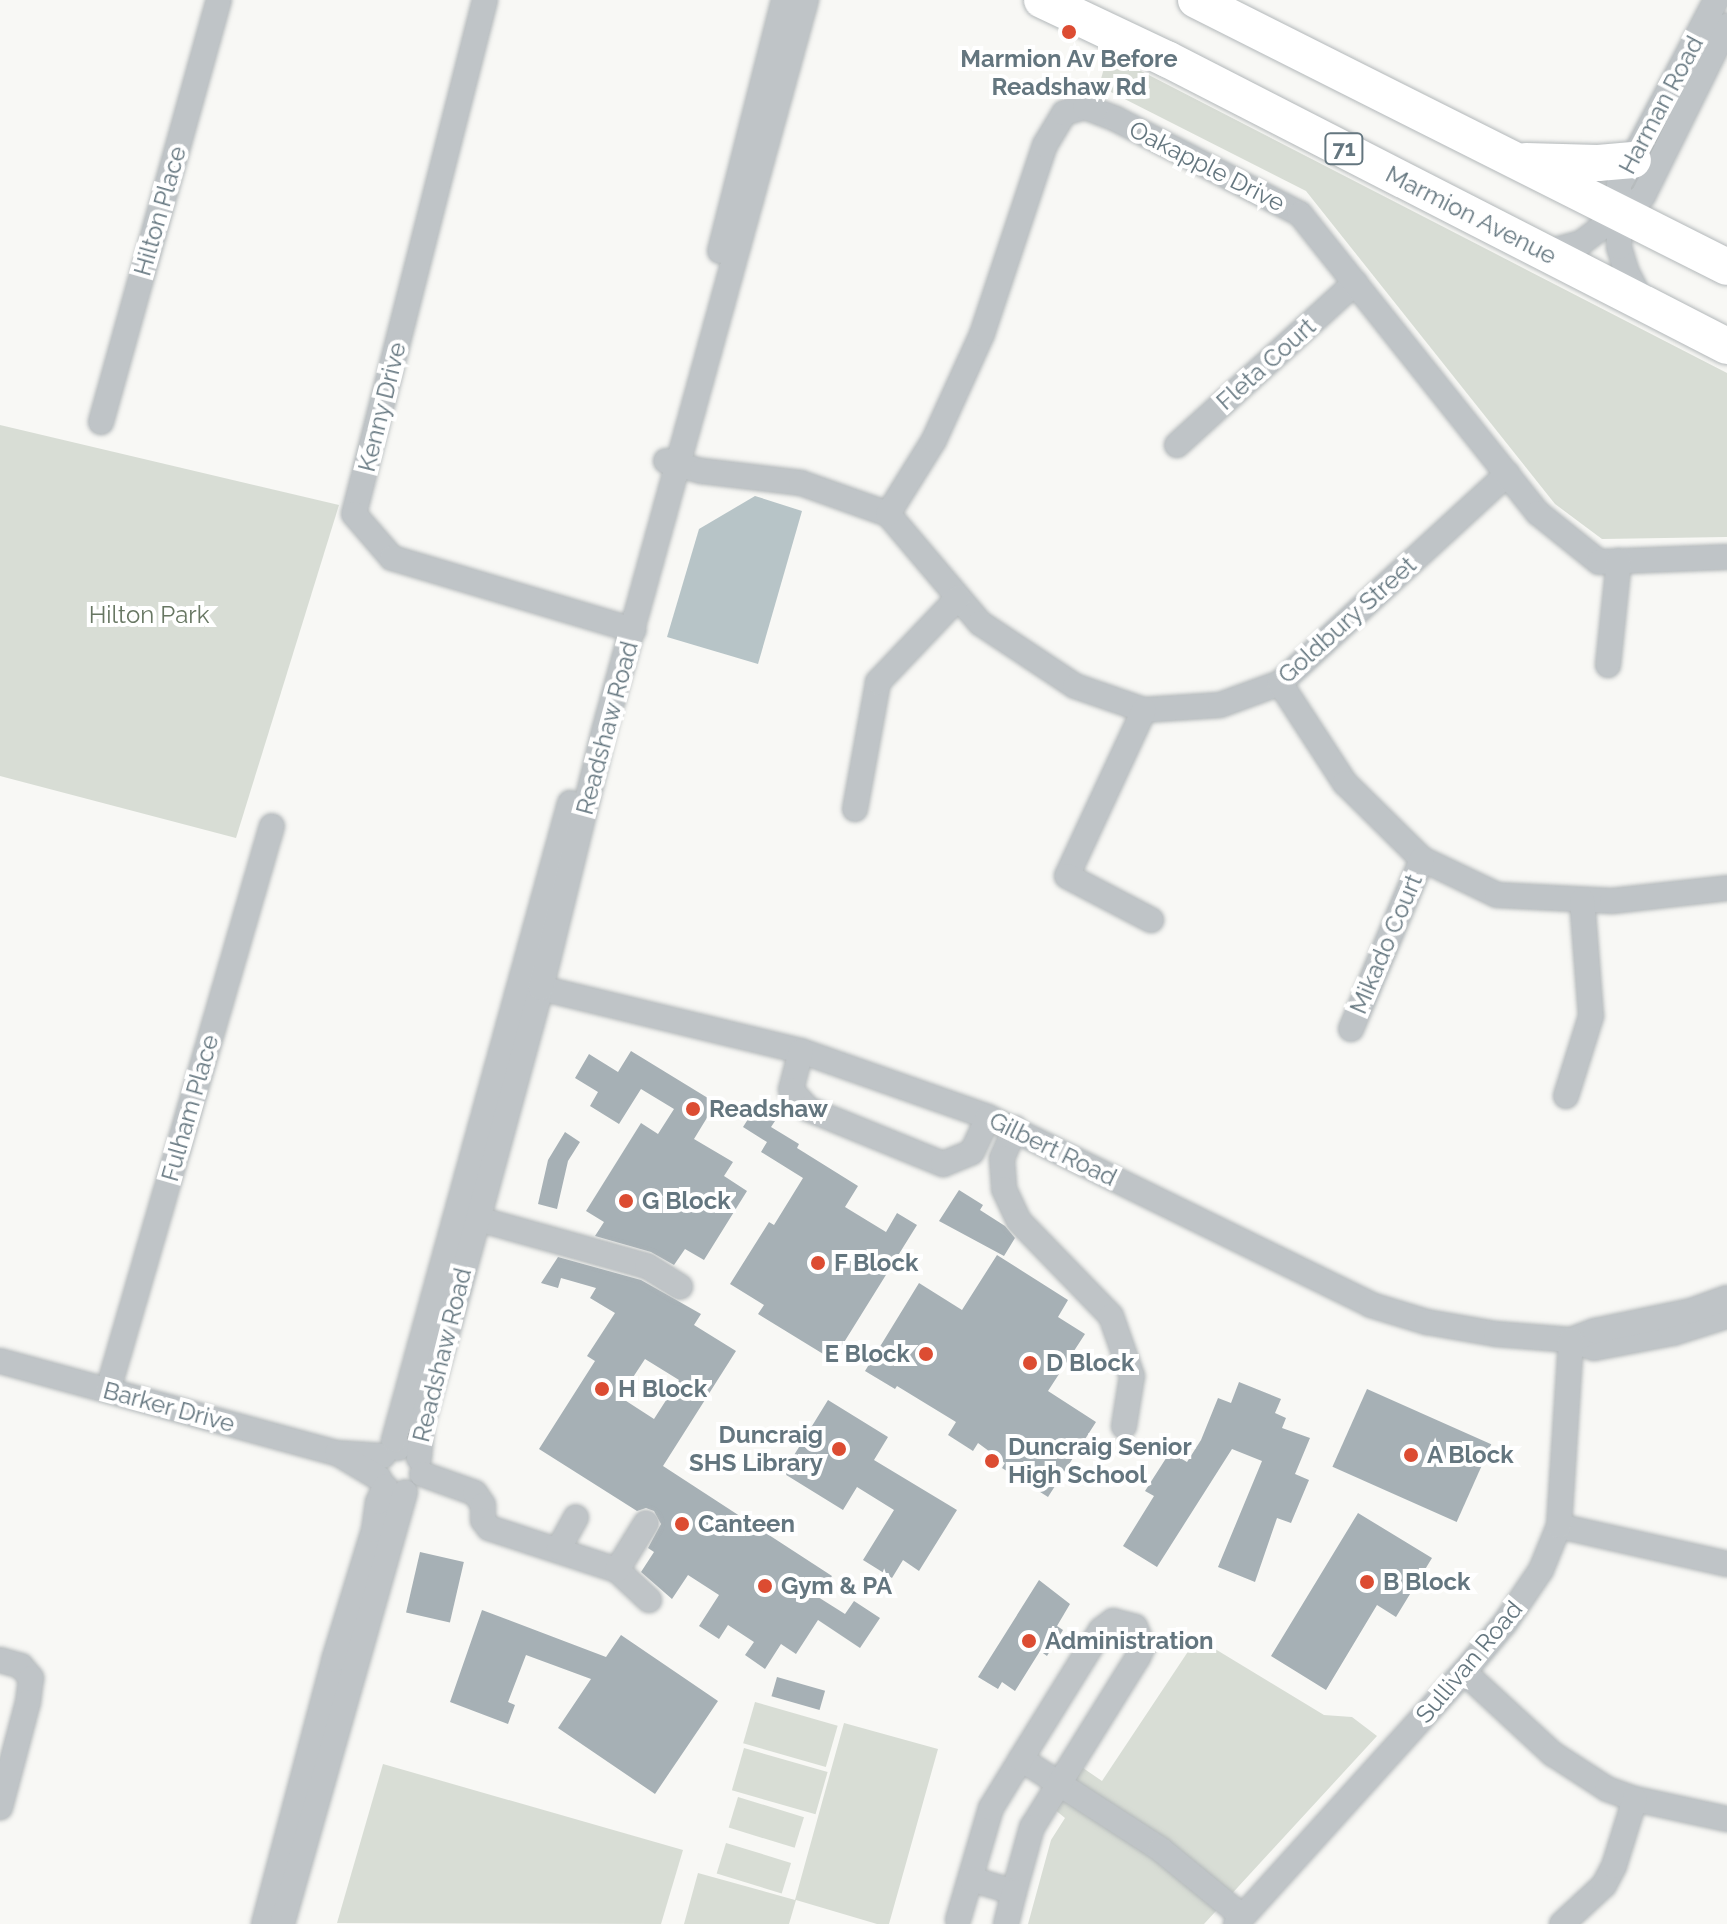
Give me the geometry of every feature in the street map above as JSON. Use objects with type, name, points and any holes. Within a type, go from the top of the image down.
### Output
[{"type":"highway","name":"Marmion Avenue","points":[[1042,0],[1167,59],[1727,346]]},
{"type":"highway","points":[[1196,0],[1717,262]]},
{"type":"highway","points":[[1512,161],[1644,165]]},
{"type":"street","name":"Hilton Place","points":[[101,422],[219,0]]},
{"type":"street","name":"Kenny Drive","points":[[485,0],[354,514],[392,558],[625,628]]},
{"type":"street","name":"Readshaw Road","points":[[672,463],[784,0]]},
{"type":"street","name":"Readshaw Road","points":[[282,1924],[399,1471],[394,1440],[467,1216],[625,628],[806,0]]},
{"type":"street","name":"Harman Road","points":[[1716,0],[1644,165],[1662,221],[1717,262]]},
{"type":"street","name":"Harman Road","points":[[1643,304],[1626,270],[1619,247],[1619,185],[1644,165],[1727,26]]},
{"type":"street","name":"Oakapple Drive","points":[[888,514],[934,440],[976,347],[1045,145],[1064,113],[1085,107],[1116,119],[1300,214],[1538,513],[1599,562],[1727,557]]},
{"type":"street","points":[[1544,253],[1581,243],[1621,214]]},
{"type":"street","name":"Fleta Court","points":[[1177,445],[1355,283]]},
{"type":"street","points":[[672,463],[801,483],[888,514]]},
{"type":"street","name":"Goldbury Street","points":[[888,514],[980,623],[1075,686],[1144,710],[1220,705],[1280,683],[1507,474]]},
{"type":"street","points":[[1608,665],[1619,561]]},
{"type":"street","points":[[855,809],[878,682],[958,598]]},
{"type":"street","points":[[1280,683],[1345,783],[1422,859],[1497,895],[1612,901],[1727,888]]},
{"type":"street","points":[[1144,710],[1067,876],[1151,920]]},
{"type":"street","name":"Fulham Place","points":[[108,1390],[272,826]]},
{"type":"street","name":"Mikado Court","points":[[1351,1029],[1422,859]]},
{"type":"street","points":[[1566,1096],[1591,1016],[1582,900]]},
{"type":"street","name":"Gilbert Road","points":[[531,986],[801,1051],[988,1117],[1253,1250],[1371,1305],[1427,1322],[1496,1334],[1571,1340],[1594,1348],[1673,1333],[1727,1316]]},
{"type":"street","points":[[801,1051],[791,1090],[808,1109],[943,1164],[972,1152],[988,1117]]},
{"type":"street","points":[[1015,1128],[1002,1158],[1004,1189],[1019,1221],[1111,1316],[1132,1376],[1124,1426]]},
{"type":"street","points":[[467,1216],[647,1266],[680,1287]]},
{"type":"street","name":"Gilbert Road","points":[[1571,1340],[1727,1298]]},
{"type":"street","name":"Sullivan Road","points":[[1239,1920],[1464,1672],[1505,1623],[1541,1570],[1559,1526],[1571,1340]]},
{"type":"street","name":"Barker Drive","points":[[0,1361],[475,1493],[483,1505],[483,1520],[489,1528],[559,1548]]},
{"type":"street","name":"Readshaw Road","points":[[264,1924],[334,1660],[374,1530],[378,1502],[399,1471]]},
{"type":"street","points":[[576,1517],[559,1548],[617,1570],[649,1600]]},
{"type":"street","points":[[617,1570],[646,1523]]},
{"type":"street","points":[[1559,1526],[1727,1564]]},
{"type":"street","points":[[958,1920],[991,1808],[1101,1630],[1113,1621],[1135,1627],[1143,1646],[1032,1827],[1006,1924]]},
{"type":"street","points":[[0,1660],[21,1666],[31,1678],[28,1702],[0,1807]]},
{"type":"street","points":[[1464,1672],[1553,1754],[1607,1789],[1635,1799],[1727,1819]]},
{"type":"street","points":[[1021,1759],[1160,1849],[1239,1920]]},
{"type":"street","points":[[1562,1924],[1604,1885],[1614,1866],[1635,1799]]},
{"type":"street","points":[[971,1879],[1014,1892]]},
{"type":"green space","points":[[1108,54],[1727,373],[1727,537],[1602,539],[1555,504],[1306,191],[1099,86]]},
{"type":"green space","name":"Hilton Park","points":[[0,425],[339,505],[236,838],[0,776]]},
{"type":"green space","points":[[1197,1638],[1324,1715],[1352,1717],[1377,1736],[1204,1924],[1028,1924],[1051,1840],[1065,1818],[1054,1809],[1083,1768],[1102,1781]]},
{"type":"green space","points":[[755,1702],[838,1726],[826,1767],[743,1743]]},
{"type":"green space","points":[[844,1723],[938,1749],[889,1924],[877,1924],[796,1900],[789,1924],[684,1924],[698,1873],[795,1900]]},
{"type":"green space","points":[[744,1748],[828,1772],[816,1814],[732,1790]]},
{"type":"green space","points":[[383,1764],[683,1850],[661,1924],[337,1923]]},
{"type":"green space","points":[[738,1797],[804,1817],[795,1848],[729,1828]]},
{"type":"green space","points":[[726,1843],[791,1863],[782,1893],[717,1874]]},
{"type":"shaded area","points":[[755,496],[802,511],[758,664],[667,637],[699,529]]},
{"type":"building","name":"G Block","points":[[631,1051],[716,1103],[694,1139],[733,1162],[724,1176],[747,1191],[704,1260],[685,1249],[674,1265],[651,1252],[595,1236],[604,1222],[586,1211],[641,1123],[658,1134],[674,1109],[641,1089],[619,1124],[590,1106],[598,1092],[575,1078],[589,1054],[618,1072]]},
{"type":"building","name":"F Block","points":[[757,1105],[777,1118],[771,1127],[799,1144],[797,1148],[858,1186],[845,1207],[886,1232],[897,1213],[917,1225],[833,1360],[758,1314],[764,1305],[730,1284],[769,1222],[774,1225],[803,1178],[761,1152],[767,1142],[743,1127]]},
{"type":"building","points":[[565,1132],[580,1142],[568,1161],[557,1209],[538,1204],[548,1160]]},
{"type":"building","points":[[959,1190],[983,1205],[980,1210],[1005,1226],[1015,1238],[1004,1256],[939,1221]]},
{"type":"building","points":[[997,1255],[1068,1300],[1058,1317],[1085,1334],[1048,1391],[1096,1422],[1048,1497],[1002,1468],[1005,1463],[978,1443],[973,1451],[948,1435],[956,1422],[897,1386],[895,1389],[865,1371],[919,1283],[962,1310]]},
{"type":"building","points":[[558,1257],[641,1280],[701,1314],[694,1325],[736,1351],[663,1466],[832,1576],[818,1597],[845,1614],[854,1601],[880,1618],[860,1648],[818,1620],[796,1654],[781,1644],[765,1669],[745,1655],[754,1642],[728,1625],[719,1639],[699,1626],[719,1595],[688,1575],[672,1599],[641,1572],[654,1552],[648,1548],[661,1524],[654,1511],[646,1508],[637,1511],[539,1449],[595,1361],[587,1356],[615,1313],[590,1298],[596,1288],[561,1278],[558,1288],[541,1283]],"holes":[[[645,1359],[679,1380],[654,1419],[620,1397]]]},
{"type":"building","points":[[1239,1382],[1281,1399],[1275,1413],[1286,1418],[1282,1428],[1310,1438],[1295,1474],[1309,1480],[1291,1523],[1277,1518],[1255,1582],[1218,1567],[1262,1461],[1232,1449],[1157,1567],[1123,1546],[1154,1496],[1145,1491],[1170,1452],[1187,1462],[1201,1440],[1218,1398],[1231,1403]]},
{"type":"building","name":"A Block","points":[[1367,1389],[1491,1444],[1457,1522],[1332,1467]]},
{"type":"building","points":[[828,1400],[888,1437],[874,1460],[957,1510],[919,1571],[903,1560],[892,1578],[863,1560],[894,1510],[857,1487],[843,1510],[783,1473]]},
{"type":"building","name":"B Block","points":[[1358,1513],[1432,1558],[1396,1617],[1377,1605],[1326,1690],[1271,1656]]},
{"type":"building","points":[[420,1552],[464,1562],[450,1623],[406,1612]]},
{"type":"building","name":"Administration","points":[[1039,1580],[1070,1604],[1057,1626],[1063,1630],[1047,1656],[1040,1651],[1015,1691],[1002,1682],[998,1689],[978,1677]]},
{"type":"building","points":[[482,1610],[606,1657],[621,1635],[718,1701],[655,1794],[558,1728],[591,1679],[526,1655],[508,1702],[515,1705],[508,1724],[450,1702]]},
{"type":"building","points":[[777,1677],[825,1691],[820,1710],[771,1696]]},
{"type":"place","name":"Marmion Av Before Readshaw Rd","points":[[1069,32]]},
{"type":"place","name":"Readshaw","points":[[693,1109]]},
{"type":"place","name":"G Block","points":[[626,1201]]},
{"type":"place","name":"F Block","points":[[818,1263]]},
{"type":"place","name":"E Block","points":[[926,1354]]},
{"type":"place","name":"D Block","points":[[1030,1363]]},
{"type":"place","name":"H Block","points":[[602,1389]]},
{"type":"place","name":"Duncraig SHS Library","points":[[839,1449]]},
{"type":"place","name":"A Block","points":[[1411,1455]]},
{"type":"place","name":"Duncraig Senior High School","points":[[992,1461]]},
{"type":"place","name":"Canteen","points":[[682,1524]]},
{"type":"place","name":"B Block","points":[[1367,1582]]},
{"type":"place","name":"Gym & PA","points":[[765,1586]]},
{"type":"place","name":"Administration","points":[[1029,1641]]}]
